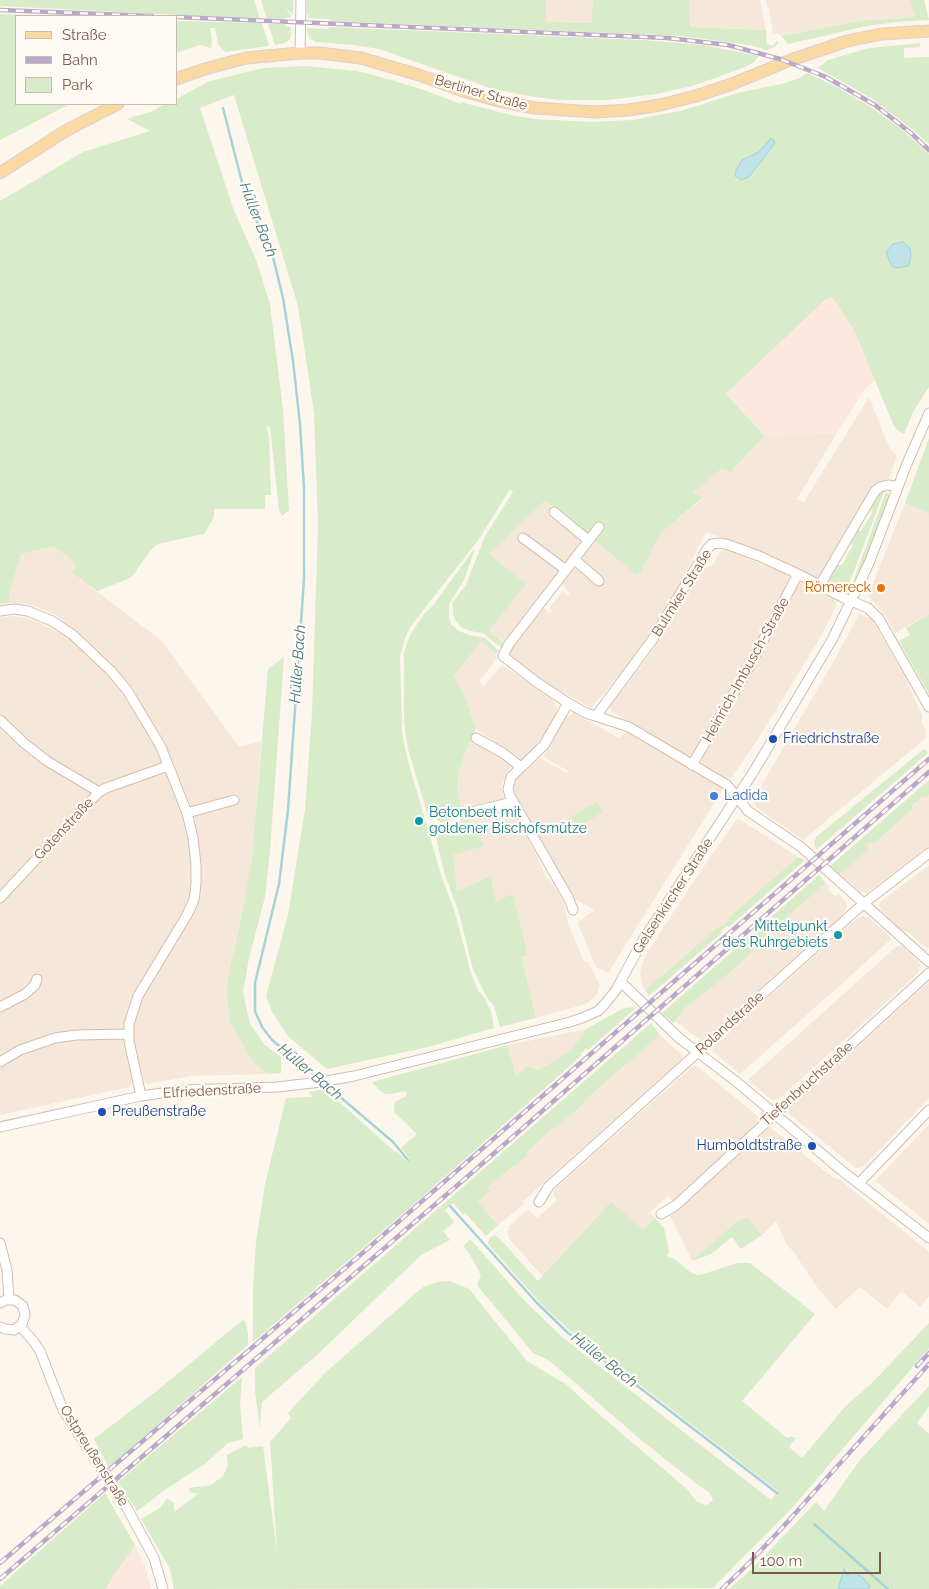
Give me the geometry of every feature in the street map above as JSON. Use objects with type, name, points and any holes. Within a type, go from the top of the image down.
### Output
[{"type":"main road","name":"Berliner Straße","points":[[178,78],[246,58],[300,53],[341,55],[361,58],[402,69],[463,91],[499,101],[535,108],[595,112],[628,110],[660,105],[696,96],[847,41],[882,34],[929,31]]},
{"type":"main road","points":[[0,173],[67,130],[116,105]]},
{"type":"street","points":[[300,53],[301,0]]},
{"type":"street","name":"Gelsenkircher Straße","points":[[277,1087],[342,1078],[582,1018],[598,1011],[604,1005],[621,982],[643,940],[738,797],[834,638],[870,563],[917,439],[929,413]]},
{"type":"street","points":[[820,585],[875,491],[880,487],[888,485],[898,488]]},
{"type":"street","points":[[554,512],[588,540]]},
{"type":"street","points":[[599,527],[509,644],[503,656],[535,681],[568,703],[586,713],[629,727],[727,785],[748,811],[801,847],[929,962]]},
{"type":"street","points":[[523,538],[566,570]]},
{"type":"street","name":"Bulmker Straße","points":[[596,716],[653,639],[677,602],[696,566],[712,544],[726,544],[798,574],[852,602],[868,608],[879,619],[929,707]]},
{"type":"street","points":[[574,559],[599,581]]},
{"type":"street","name":"Heinrich-Imbusch-Straße","points":[[692,765],[748,669],[798,574]]},
{"type":"street","points":[[0,611],[14,609],[37,613],[60,626],[111,671],[127,690],[151,730],[187,814],[195,853],[196,884],[194,900],[187,916],[138,996],[131,1014],[128,1034],[141,1096]]},
{"type":"street","points":[[568,703],[544,745],[521,766],[508,783],[513,802],[569,899],[573,910]]},
{"type":"street","points":[[0,720],[24,743],[48,761],[99,792]]},
{"type":"street","points":[[476,738],[504,753],[521,766]]},
{"type":"street","name":"Gotenstraße","points":[[0,898],[99,792],[168,766]]},
{"type":"street","points":[[187,814],[234,800]]},
{"type":"street","points":[[463,814],[513,802]]},
{"type":"street","name":"Rolandstraße","points":[[539,1202],[549,1186],[863,904],[929,853]]},
{"type":"street","name":"Tiefenbruchstraße","points":[[661,1214],[675,1206],[929,973]]},
{"type":"street","points":[[0,1008],[32,989],[37,979]]},
{"type":"street","points":[[621,982],[662,1022],[698,1052],[929,1238]]},
{"type":"street","points":[[0,1062],[20,1050],[55,1038],[76,1035],[128,1034]]},
{"type":"street","name":"Elfriedenstraße","points":[[0,1127],[141,1096],[184,1090],[277,1087]]},
{"type":"street","points":[[859,1182],[929,1110]]},
{"type":"street","points":[[0,1243],[7,1270],[4,1301],[20,1302],[25,1310],[24,1320],[20,1326],[9,1330],[0,1327]]},
{"type":"street","name":"Ostpreußenstraße","points":[[20,1326],[40,1351],[63,1410],[127,1508],[154,1558],[163,1589]]},
{"type":"shaded area","points":[[546,0],[593,0],[591,23],[546,22]]},
{"type":"shaded area","points":[[689,0],[760,0],[766,30],[690,27]]},
{"type":"shaded area","points":[[766,0],[910,0],[915,17],[897,18],[781,36],[778,33],[773,34],[769,7]]},
{"type":"shaded area","points":[[832,297],[855,332],[875,380],[865,389],[837,433],[765,436],[726,394],[827,298]]},
{"type":"shaded area","points":[[869,397],[889,447],[897,456],[889,478],[873,486],[821,576],[816,577],[761,551],[706,532],[678,588],[655,626],[629,664],[591,708],[562,692],[561,694],[509,656],[510,649],[543,607],[549,613],[552,610],[550,607],[563,591],[567,596],[570,593],[561,584],[574,567],[583,562],[582,557],[594,541],[638,575],[661,533],[702,499],[693,493],[722,467],[733,473],[734,468],[765,436],[837,433],[797,499],[804,502]]},
{"type":"shaded area","points":[[545,501],[582,542],[567,562],[559,569],[558,574],[504,642],[489,630],[489,554]]},
{"type":"shaded area","points":[[905,503],[929,513],[929,614],[895,633],[885,616],[868,595]]},
{"type":"shaded area","points":[[52,547],[75,563],[76,567],[72,573],[162,641],[239,747],[261,741],[249,881],[226,992],[230,1022],[253,1062],[268,1074],[191,1076],[147,1084],[144,1080],[132,1083],[129,1087],[0,1115],[0,618],[13,616],[28,618],[56,631],[63,621],[55,615],[28,604],[9,603],[9,596],[21,554]]},
{"type":"shaded area","points":[[725,549],[786,574],[790,580],[754,651],[693,755],[688,756],[611,711],[610,706],[669,626],[701,568],[713,565],[720,551]]},
{"type":"shaded area","points":[[799,582],[834,599],[837,605],[817,643],[758,739],[732,777],[727,779],[703,764],[700,759]]},
{"type":"shaded area","points":[[859,614],[872,619],[905,677],[922,715],[922,724],[926,731],[925,739],[803,840],[757,808],[754,804],[754,798]]},
{"type":"shaded area","points":[[482,639],[495,653],[497,658],[479,682],[484,686],[502,665],[553,700],[557,707],[556,714],[542,739],[521,760],[476,729],[466,699],[454,676]]},
{"type":"shaded area","points":[[574,713],[619,738],[627,732],[723,789],[608,973],[596,967],[578,924],[579,921],[595,910],[573,898],[514,793],[514,785],[517,778],[540,758],[567,773],[568,771],[543,757],[566,717]]},
{"type":"shaded area","points":[[470,741],[509,761],[512,765],[502,782],[504,799],[502,801],[461,808],[457,787],[459,772]]},
{"type":"shaded area","points":[[929,795],[929,846],[867,893],[860,892],[840,874],[868,849],[866,845],[871,842],[873,844],[924,796]]},
{"type":"shaded area","points":[[509,806],[536,854],[547,879],[549,878],[563,901],[568,924],[584,961],[588,962],[600,985],[599,992],[586,1004],[536,1018],[522,956],[528,954],[513,895],[496,902],[491,876],[457,891],[452,855],[483,846],[468,819]]},
{"type":"shaded area","points":[[739,819],[798,857],[728,918],[729,920],[723,926],[721,925],[645,990],[640,973],[645,956],[690,887],[736,820]]},
{"type":"shaded area","points":[[929,865],[929,948],[925,947],[907,931],[904,933],[880,909],[879,905],[880,902]]},
{"type":"shaded area","points":[[826,883],[830,887],[828,890],[836,897],[839,894],[847,904],[844,913],[839,918],[702,1041],[675,1021],[685,1008],[729,972],[765,940],[765,936]]},
{"type":"shaded area","points":[[863,916],[870,919],[891,939],[845,981],[740,1074],[712,1051],[714,1046],[856,919]]},
{"type":"shaded area","points":[[897,946],[902,946],[918,960],[920,965],[918,973],[779,1099],[772,1100],[749,1081],[749,1079]]},
{"type":"shaded area","points":[[929,982],[929,1098],[863,1167],[856,1168],[789,1114],[789,1109]]},
{"type":"shaded area","points":[[586,1029],[571,1050],[539,1070],[532,1067],[516,1076],[508,1045]]},
{"type":"shaded area","points":[[660,1035],[683,1058],[522,1202],[524,1204],[498,1225],[478,1202],[490,1191],[487,1187],[525,1159],[526,1153],[553,1128],[555,1129],[572,1113],[574,1114],[585,1103],[584,1101]]},
{"type":"shaded area","points":[[693,1066],[697,1066],[761,1119],[760,1122],[673,1201],[668,1196],[650,1212],[655,1218],[643,1229],[611,1203],[543,1277],[510,1240],[507,1233],[508,1227],[528,1209],[537,1218],[557,1200],[553,1195],[554,1190]]},
{"type":"shaded area","points":[[929,1124],[929,1224],[876,1180]]},
{"type":"shaded area","points":[[770,1127],[832,1177],[839,1179],[929,1252],[929,1296],[920,1307],[901,1291],[887,1309],[860,1287],[836,1309],[817,1287],[787,1245],[776,1221],[762,1235],[748,1217],[736,1222],[692,1261],[670,1216]]},
{"type":"shaded area","points":[[135,1545],[145,1566],[151,1589],[105,1589]]},
{"type":"green space","points":[[0,0],[254,0],[260,19],[0,6]]},
{"type":"green space","points":[[261,0],[293,0],[293,14],[285,8],[291,15],[291,18],[267,19]]},
{"type":"green space","points":[[307,0],[546,0],[546,22],[591,23],[593,0],[689,0],[690,27],[766,30],[767,44],[772,46],[778,42],[775,47],[767,50],[749,45],[681,36],[329,21],[329,19],[308,18],[308,15],[315,9],[307,15]]},
{"type":"green space","points":[[910,0],[924,0],[929,20],[867,26],[788,44],[781,36],[862,21],[915,17]]},
{"type":"green space","points":[[0,14],[24,15],[15,15],[15,105],[68,105],[0,140]]},
{"type":"green space","points":[[178,21],[262,23],[269,46],[225,52],[218,44],[215,28],[210,28],[211,48],[200,45],[178,52]]},
{"type":"green space","points":[[268,24],[283,24],[286,27],[291,27],[291,31],[284,37],[292,31],[290,39],[285,43],[275,45]]},
{"type":"green space","points":[[329,27],[643,40],[704,45],[759,56],[754,62],[745,67],[718,77],[692,86],[656,94],[609,100],[559,100],[490,88],[379,49],[316,42],[310,39],[306,32],[313,39],[307,28],[328,29]]},
{"type":"green space","points":[[920,43],[920,47],[904,48],[904,58],[929,57],[929,144],[871,98],[818,68],[828,60],[869,48]]},
{"type":"green space","points":[[306,66],[357,71],[421,89],[461,104],[461,102],[515,116],[589,122],[633,120],[684,110],[741,92],[782,84],[800,78],[807,73],[835,86],[871,107],[901,129],[929,154],[929,387],[913,412],[904,434],[897,430],[893,424],[855,332],[832,297],[827,298],[726,394],[765,436],[734,468],[733,473],[722,468],[693,493],[702,498],[661,533],[637,575],[545,501],[489,554],[526,584],[489,630],[505,644],[500,647],[483,633],[462,628],[455,620],[453,602],[466,585],[485,536],[513,492],[510,489],[479,539],[410,627],[400,657],[402,733],[408,761],[441,875],[455,913],[471,973],[478,991],[484,997],[491,1011],[494,1028],[428,1047],[327,1069],[289,1037],[272,1012],[266,996],[288,915],[305,809],[312,713],[318,526],[314,413],[298,306],[234,95],[200,108],[233,208],[256,260],[270,304],[283,409],[289,510],[282,516],[279,510],[270,427],[266,426],[269,436],[271,495],[265,495],[265,509],[214,509],[214,517],[204,534],[158,544],[151,550],[131,577],[97,591],[72,573],[76,567],[75,563],[57,549],[52,547],[21,554],[9,596],[9,603],[0,604],[0,201],[83,152],[150,131],[127,119],[150,112],[164,105],[178,105],[178,98],[210,81],[263,68]]},
{"type":"green space","points":[[929,438],[929,513],[905,503]]},
{"type":"green space","points":[[881,491],[884,492],[847,589],[842,591],[835,587],[836,585],[826,580],[834,565],[842,565],[853,545],[846,543],[853,531],[861,531],[873,511],[866,509]]},
{"type":"green space","points":[[886,492],[890,498],[855,585],[853,582]]},
{"type":"green space","points":[[475,548],[464,580],[449,604],[449,618],[452,625],[459,631],[485,638],[499,651],[496,654],[482,640],[454,676],[466,699],[476,729],[464,755],[459,772],[457,787],[461,808],[460,817],[441,823],[427,812],[408,749],[404,721],[404,652],[410,635],[424,614],[434,604]]},
{"type":"green space","points":[[929,614],[929,694],[899,641],[910,635],[906,628]]},
{"type":"green space","points":[[284,657],[265,897],[249,958],[243,992],[250,1024],[265,1045],[281,1057],[281,1073],[268,1074],[253,1062],[230,1022],[226,992],[252,857],[268,669]]},
{"type":"green space","points":[[924,749],[928,753],[816,850],[814,841],[816,837]]},
{"type":"green space","points":[[929,780],[929,795],[926,798],[924,796],[912,806],[913,809],[873,844],[871,842],[866,845],[869,849],[844,871],[840,874],[833,870],[830,866]]},
{"type":"green space","points":[[597,802],[603,812],[577,827],[571,817]]},
{"type":"green space","points":[[468,819],[484,846],[453,855],[457,891],[491,876],[496,901],[513,894],[528,955],[522,957],[536,1018],[500,1027],[494,1006],[486,996],[473,969],[459,913],[445,875],[437,843],[439,829]]},
{"type":"green space","points":[[798,857],[805,860],[729,927],[727,926],[722,930],[722,933],[649,996],[645,990],[721,925],[723,926],[729,920],[728,918]]},
{"type":"green space","points":[[819,875],[826,883],[765,936],[765,940],[729,973],[685,1008],[673,1023],[662,1013]]},
{"type":"green space","points":[[637,1007],[588,1050],[586,1049],[581,1053],[581,1056],[421,1198],[253,1342],[253,1288],[256,1242],[265,1184],[286,1098],[313,1097],[309,1092],[325,1089],[395,1152],[397,1151],[407,1162],[410,1159],[401,1148],[417,1134],[394,1112],[395,1102],[406,1096],[407,1093],[404,1091],[385,1094],[372,1082],[508,1045],[516,1076],[526,1067],[539,1070],[571,1050],[586,1029],[624,1008]]},
{"type":"green space","points":[[651,1023],[660,1035],[584,1101],[585,1103],[573,1114],[555,1129],[553,1128],[526,1153],[528,1155],[517,1166],[515,1165],[487,1187],[490,1191],[478,1202],[498,1225],[486,1236],[453,1203],[445,1210],[454,1222],[443,1231],[450,1240],[421,1255],[317,1355],[262,1402],[260,1428],[255,1392],[255,1368]]},
{"type":"green space","points":[[611,1202],[643,1229],[655,1218],[664,1228],[669,1251],[667,1256],[672,1257],[690,1272],[698,1275],[737,1263],[750,1263],[815,1314],[742,1401],[787,1438],[791,1436],[796,1438],[789,1447],[802,1458],[845,1407],[873,1382],[929,1323],[929,1348],[793,1507],[713,1588],[174,1589],[170,1569],[141,1519],[160,1508],[167,1498],[174,1503],[174,1512],[198,1494],[190,1492],[189,1488],[211,1485],[223,1476],[228,1465],[227,1455],[246,1445],[248,1448],[263,1446],[277,1552],[270,1442],[291,1418],[288,1413],[325,1373],[423,1287],[438,1282],[450,1281],[469,1289],[527,1361],[567,1385],[687,1489],[697,1502],[707,1505],[713,1500],[709,1492],[641,1440],[550,1361],[533,1353],[477,1285],[481,1275],[463,1246],[470,1239],[524,1300],[563,1338],[771,1500],[778,1491],[575,1335],[543,1306],[488,1244],[489,1238],[494,1235],[498,1237],[538,1281]]},
{"type":"green space","points":[[748,1217],[762,1235],[741,1249],[732,1237],[711,1254],[692,1261],[736,1222]]},
{"type":"green space","points":[[244,1319],[248,1332],[248,1345],[109,1468],[94,1439],[159,1389]]},
{"type":"green space","points":[[242,1377],[240,1404],[243,1439],[228,1443],[205,1464],[169,1487],[137,1511],[118,1482]]},
{"type":"green space","points":[[929,1386],[929,1406],[917,1423],[929,1434],[929,1589],[729,1589],[752,1569],[816,1502],[824,1511],[860,1460]]},
{"type":"green space","points":[[105,1493],[135,1545],[105,1589],[0,1589],[0,1586]]},
{"type":"water","points":[[770,139],[773,139],[775,143],[749,177],[741,180],[735,176],[742,160],[759,152]]},
{"type":"water","points":[[903,242],[910,248],[909,266],[896,268],[891,265],[886,252],[893,244]]},
{"type":"water","points":[[844,1569],[847,1575],[855,1572],[863,1578],[870,1586],[869,1589],[838,1589]]},
{"type":"waterway","name":"Hüller Bach","points":[[223,108],[244,190],[271,249],[283,298],[300,424],[304,488],[304,579],[288,810],[279,884],[255,983],[255,1011],[262,1027],[272,1040],[321,1080]]},
{"type":"waterway","name":"Hüller Bach","points":[[325,1084],[393,1142],[408,1160]]},
{"type":"waterway","name":"Hüller Bach","points":[[450,1206],[537,1303],[567,1332],[777,1493]]},
{"type":"waterway","name":"Hüller Bach","points":[[814,1524],[888,1589]]},
{"type":"railway","points":[[0,10],[127,15]]},
{"type":"railway","points":[[178,17],[668,38],[728,45],[780,59],[826,77],[875,105],[911,133],[929,150]]},
{"type":"railway","points":[[0,1563],[358,1257],[929,759]]},
{"type":"railway","points":[[0,1579],[467,1177],[929,772]]},
{"type":"railway","points":[[917,1366],[929,1353]]},
{"type":"railway","points":[[722,1589],[782,1528],[929,1364]]},
{"type":"place","name":"Römereck","points":[[881,588]]},
{"type":"place","name":"Friedrichstraße","points":[[773,739]]},
{"type":"place","name":"Ladida","points":[[714,796]]},
{"type":"place","name":"Betonbeet mit goldener Bischofsmütze","points":[[419,821]]},
{"type":"place","name":"Mittelpunkt des Ruhrgebiets","points":[[838,935]]},
{"type":"place","name":"Preußenstraße","points":[[102,1112]]},
{"type":"place","name":"Humboldtstraße","points":[[812,1146]]}]
